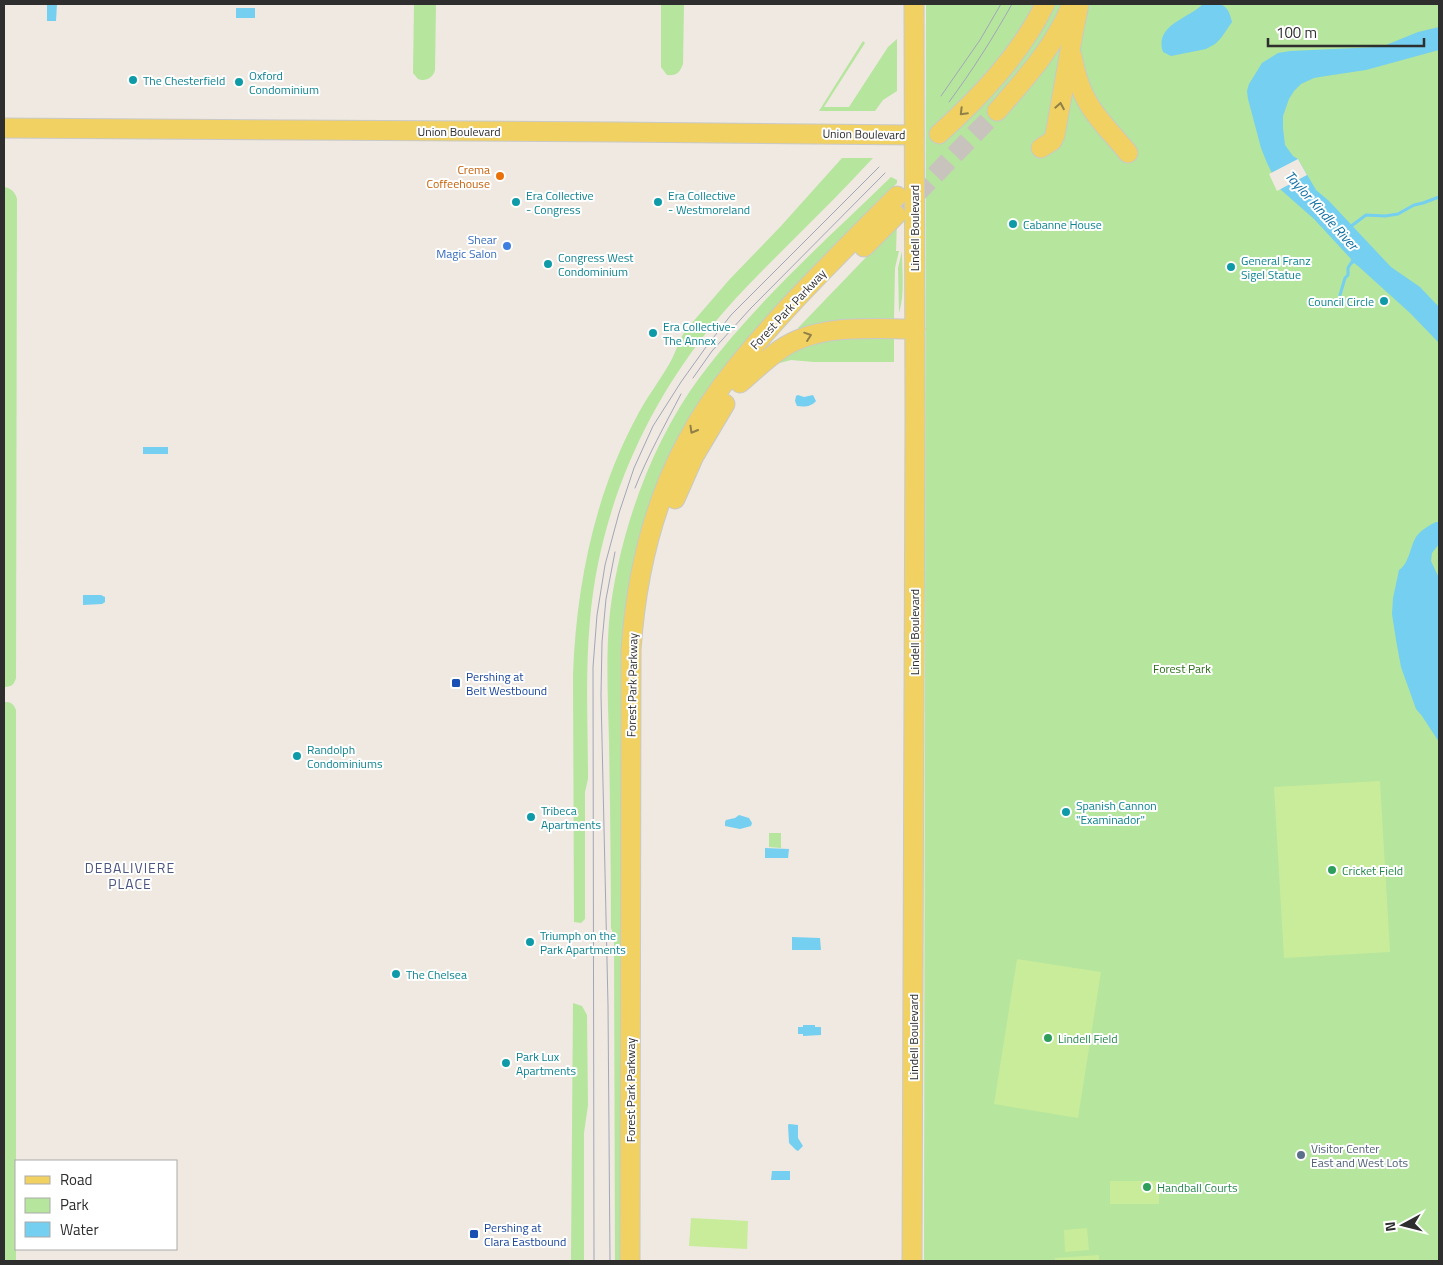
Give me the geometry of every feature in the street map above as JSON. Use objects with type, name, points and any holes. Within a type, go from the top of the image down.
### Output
[{"type":"main road","name":"Lindell Boulevard","points":[[912,1261],[915,329],[914,4]]},
{"type":"main road","points":[[939,134],[967,108],[1008,61],[1031,29],[1045,4]]},
{"type":"main road","points":[[1059,4],[1039,39],[989,110],[1022,82],[1059,31],[1072,4]]},
{"type":"main road","points":[[1042,148],[1052,141],[1055,135],[1070,47],[1080,4]]},
{"type":"main road","points":[[1070,47],[1078,80],[1087,102],[1128,153]]},
{"type":"main road","name":"Union Boulevard","points":[[4,128],[914,135]]},
{"type":"main road","name":"Forest Park Parkway","points":[[630,1261],[631,679],[637,589],[652,526],[667,484],[686,442],[731,374],[778,318],[897,196]]},
{"type":"main road","name":"Forest Park Parkway","points":[[643,1261],[643,694],[646,621],[657,556],[676,496],[694,456],[740,383],[796,317],[896,215]]},
{"type":"main road","points":[[740,383],[781,349],[792,342],[815,334],[842,330],[915,329]]},
{"type":"green space","points":[[414,4],[436,4],[435,70],[431,77],[426,80],[418,79],[413,73]]},
{"type":"green space","points":[[661,4],[684,4],[683,64],[679,71],[673,75],[667,75],[661,67]]},
{"type":"green space","name":"Forest Park","points":[[926,4],[1439,4],[1439,1261],[924,1261]]},
{"type":"green space","points":[[897,39],[897,91],[883,100],[875,111],[819,111],[863,41],[865,43],[824,107],[849,107],[888,47]]},
{"type":"green space","points":[[842,158],[873,158],[751,282],[706,333],[662,398],[643,433],[627,468],[614,505],[595,581],[588,640],[585,919],[581,923],[574,922],[573,675],[575,642],[583,576],[598,511],[609,479],[621,448],[636,418],[670,362],[685,331],[729,280]]},
{"type":"green space","points":[[891,177],[897,180],[897,183],[775,308],[733,356],[648,513],[636,552],[629,584],[622,659],[621,1261],[615,1261],[614,936],[611,928],[607,667],[609,622],[613,590],[628,526],[651,462],[682,403],[700,377],[767,298]]},
{"type":"green space","points":[[4,187],[9,188],[17,199],[16,678],[9,687],[4,687]]},
{"type":"green space","points":[[897,221],[896,251],[899,251],[895,268],[894,319],[800,332],[798,328],[874,249]]},
{"type":"green space","points":[[902,251],[903,290],[899,313],[898,268]]},
{"type":"green space","points":[[894,337],[894,362],[814,362],[791,360],[776,364],[784,354],[826,338]]},
{"type":"green space","points":[[4,702],[8,702],[12,703],[16,710],[16,1261],[4,1261]]},
{"type":"green space","name":"Cricket Field","points":[[1380,781],[1390,952],[1284,958],[1274,787]]},
{"type":"green space","points":[[769,833],[781,833],[781,848],[769,847]]},
{"type":"green space","name":"Lindell Field","points":[[1017,959],[1101,972],[1078,1118],[994,1104]]},
{"type":"green space","points":[[573,1003],[582,1006],[587,1015],[588,1105],[584,1133],[584,1261],[571,1261]]},
{"type":"green space","points":[[1110,1181],[1159,1181],[1159,1204],[1110,1204]]},
{"type":"green space","points":[[691,1218],[748,1221],[747,1249],[689,1246]]},
{"type":"green space","points":[[1087,1228],[1089,1250],[1065,1252],[1064,1230]]},
{"type":"green space","points":[[1099,1255],[1099,1261],[1055,1261],[1055,1258]]},
{"type":"water","points":[[1214,3],[1226,7],[1232,22],[1221,38],[1206,49],[1171,56],[1163,52],[1163,35],[1168,29],[1203,4]]},
{"type":"water","points":[[47,4],[57,4],[56,21],[47,21]]},
{"type":"water","points":[[236,8],[255,8],[255,18],[236,18]]},
{"type":"water","name":"Taylor Kindle River","points":[[1439,27],[1439,50],[1366,70],[1314,78],[1301,84],[1289,99],[1283,116],[1283,128],[1285,145],[1293,156],[1298,159],[1316,190],[1329,201],[1391,267],[1420,287],[1439,307],[1439,343],[1410,313],[1358,266],[1354,263],[1350,266],[1351,259],[1314,219],[1280,189],[1261,148],[1247,91],[1249,84],[1262,63],[1278,53],[1377,47],[1418,32]]},
{"type":"water","points":[[798,395],[804,397],[813,395],[816,401],[807,406],[797,406],[795,401]]},
{"type":"water","points":[[143,447],[168,447],[168,454],[143,454]]},
{"type":"water","points":[[1439,522],[1439,544],[1432,553],[1431,561],[1439,578],[1439,742],[1416,709],[1401,667],[1392,614],[1393,598],[1399,570],[1405,564],[1416,537],[1425,528]]},
{"type":"water","points":[[83,595],[101,595],[105,597],[105,602],[102,604],[83,605]]},
{"type":"water","points":[[739,815],[749,818],[752,823],[751,826],[740,829],[725,826],[726,820]]},
{"type":"water","points":[[765,848],[789,849],[788,858],[765,858]]},
{"type":"water","points":[[792,937],[820,938],[821,950],[792,950]]},
{"type":"water","points":[[803,1025],[821,1027],[821,1035],[803,1036],[803,1034],[798,1034],[798,1027],[803,1027]]},
{"type":"water","points":[[789,1124],[798,1125],[798,1138],[803,1146],[798,1151],[789,1143]]},
{"type":"water","points":[[772,1171],[790,1171],[790,1180],[771,1180]]},
{"type":"pier","points":[[1298,159],[1307,175],[1277,191],[1269,174]]},
{"type":"waterway","name":"Taylor Kindle River","points":[[1350,227],[1366,215],[1385,216],[1398,214],[1414,205],[1439,197]]},
{"type":"waterway","points":[[1340,295],[1351,263]]},
{"type":"tunnel","points":[[896,215],[997,111]]},
{"type":"tram line","points":[[941,96],[980,40],[1001,4]]},
{"type":"tram line","points":[[949,102],[982,54],[1012,4]]},
{"type":"tram line","points":[[594,1261],[593,667],[597,615],[605,565],[634,468],[653,426],[681,382],[731,315],[879,167]]},
{"type":"tram line","points":[[693,378],[712,351],[751,308],[885,173]]},
{"type":"tram line","points":[[635,488],[681,394]]},
{"type":"tram line","points":[[610,1261],[608,1005],[601,695],[602,642],[606,599],[615,552]]},
{"type":"place","name":"The Chesterfield","points":[[133,80]]},
{"type":"place","name":"Oxford Condominium","points":[[239,82]]},
{"type":"place","name":"Crema Coffeehouse","points":[[500,176]]},
{"type":"place","name":"Era Collective - Congress","points":[[516,202]]},
{"type":"place","name":"Era Collective - Westmoreland","points":[[658,202]]},
{"type":"place","name":"Cabanne House","points":[[1013,224]]},
{"type":"place","name":"Shear Magic Salon","points":[[507,246]]},
{"type":"place","name":"Congress West Condominium","points":[[548,264]]},
{"type":"place","name":"General Franz Sigel Statue","points":[[1231,267]]},
{"type":"place","name":"Council Circle","points":[[1384,301]]},
{"type":"place","name":"Era Collective- The Annex","points":[[653,333]]},
{"type":"place","name":"Pershing at Belt Westbound","points":[[456,683]]},
{"type":"place","name":"Randolph Condominiums","points":[[297,756]]},
{"type":"place","name":"Spanish Cannon \"Examinador\"","points":[[1066,812]]},
{"type":"place","name":"Tribeca Apartments","points":[[531,817]]},
{"type":"place","name":"Cricket Field","points":[[1332,870]]},
{"type":"place","name":"Triumph on the Park Apartments","points":[[530,942]]},
{"type":"place","name":"The Chelsea","points":[[396,974]]},
{"type":"place","name":"Lindell Field","points":[[1048,1038]]},
{"type":"place","name":"Park Lux Apartments","points":[[506,1063]]},
{"type":"place","name":"Visitor Center East and West Lots","points":[[1301,1155]]},
{"type":"place","name":"Handball Courts","points":[[1147,1187]]},
{"type":"place","name":"Pershing at Clara Eastbound","points":[[474,1234]]},
{"type":"district","name":"DEBALIVIERE PLACE","points":[[130,876]]}]
